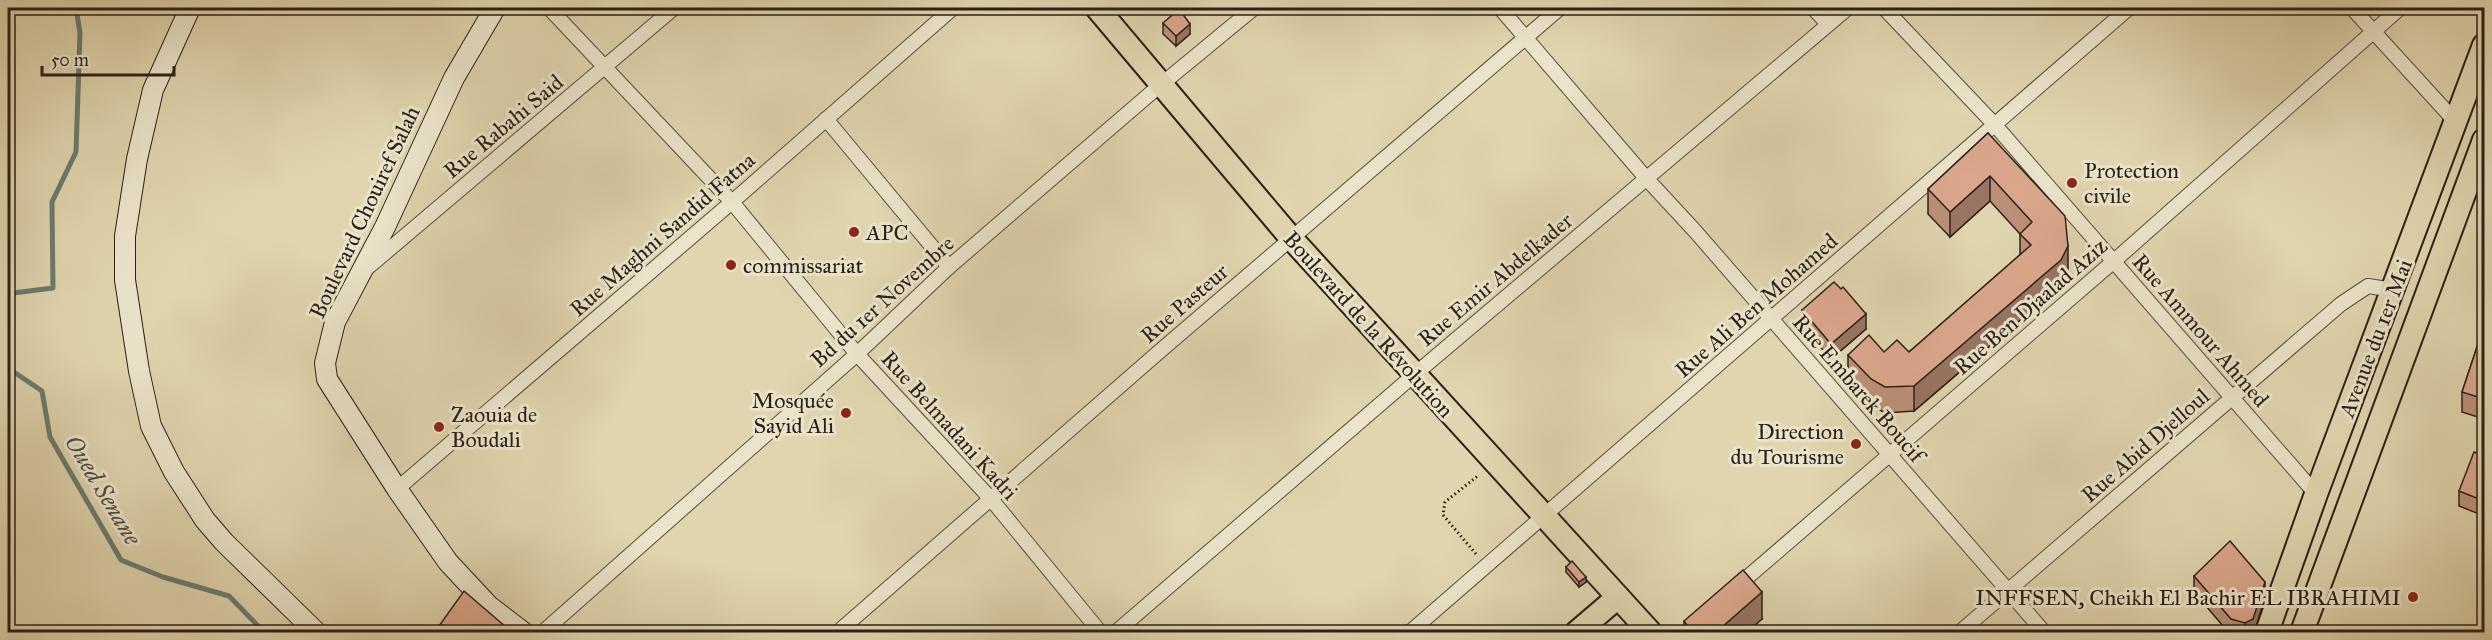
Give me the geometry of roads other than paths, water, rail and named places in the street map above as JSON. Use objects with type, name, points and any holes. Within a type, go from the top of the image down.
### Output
[{"type":"main road","points":[[190,8],[153,90],[137,159],[125,236],[124,280],[139,371],[151,426],[174,472],[205,520],[224,542],[316,633]]},
{"type":"main road","name":"Boulevard Chouiref Salah","points":[[495,8],[453,78],[385,227],[335,322],[325,363],[327,379],[397,489],[448,562],[489,606],[523,633]]},
{"type":"main road","name":"Boulevard de la Révolution","points":[[1097,8],[1157,88],[1414,375],[1650,633]]},
{"type":"main road","name":"Avenue du 1er Mai","points":[[2267,633],[2316,494],[2484,45]]},
{"type":"main road","name":"Avenue du 1er Mai","points":[[2302,633],[2484,140]]},
{"type":"main road","points":[[2394,290],[2425,302]]},
{"type":"main road","points":[[1578,633],[1618,597]]},
{"type":"street","name":"Rue Belmadani Kadri","points":[[549,8],[732,202],[857,354],[991,499],[1100,633]]},
{"type":"street","name":"Rue Rabahi Said","points":[[358,276],[674,8]]},
{"type":"street","name":"Rue Maghni Sandid Fatna","points":[[397,489],[732,202],[953,8]]},
{"type":"street","name":"Bd du 1er Novembre","points":[[543,633],[857,354],[949,267],[1157,88],[1254,8]]},
{"type":"street","name":"Rue Embarek Boucif","points":[[1500,8],[2044,633]]},
{"type":"street","name":"Rue Pasteur","points":[[847,630],[991,499],[1560,8]]},
{"type":"street","points":[[1814,8],[1828,24]]},
{"type":"street","name":"Rue Emir Abdelkader","points":[[1116,633],[1414,375],[1848,8]]},
{"type":"street","name":"Rue Ammour Ahmed","points":[[1884,8],[1994,124],[2316,494]]},
{"type":"street","name":"Rue Ali Ben Mohamed","points":[[1410,633],[2129,8]]},
{"type":"street","points":[[2352,8],[2455,121]]},
{"type":"street","name":"Rue Ben Djaalad Aziz","points":[[1729,594],[2114,261],[2400,8]]},
{"type":"street","points":[[826,119],[949,267]]},
{"type":"street","name":"Rue Abid Djelloul","points":[[1960,633],[2358,291],[2368,286],[2394,290]]},
{"type":"waterway","name":"Oued Senane","points":[[8,292],[53,288],[52,202],[76,152],[80,33],[76,8]]},
{"type":"waterway","name":"Oued Senane","points":[[8,368],[42,391],[50,437],[121,560],[163,577],[229,596],[264,632]]},
{"type":"place","name":"Protection civile","points":[[2072,183]]},
{"type":"place","name":"APC","points":[[854,232]]},
{"type":"place","name":"commissariat","points":[[731,265]]},
{"type":"place","name":"Mosquée Sayid Ali","points":[[846,413]]},
{"type":"place","name":"Zaouia de Boudali","points":[[439,427]]},
{"type":"place","name":"Direction du Tourisme","points":[[1856,444]]},
{"type":"place","name":"INFFSEN, Cheikh El Bachir EL IBRAHIMI","points":[[2413,597]]}]
